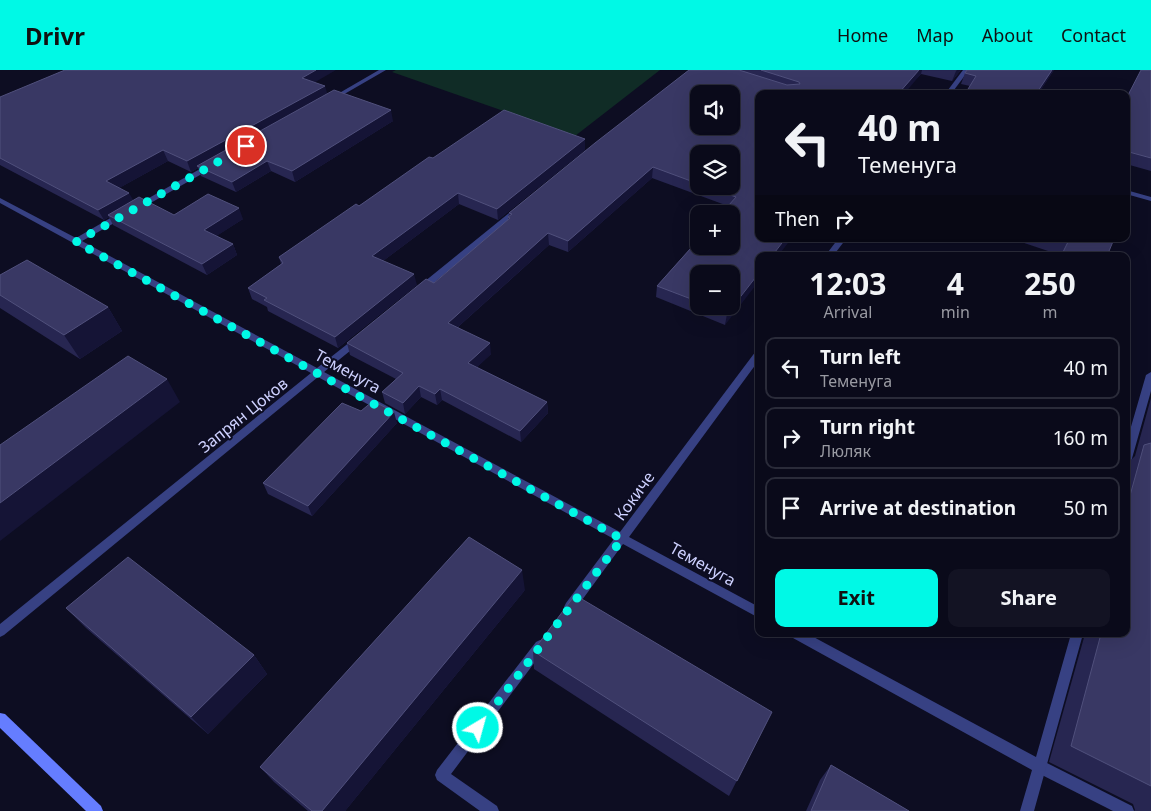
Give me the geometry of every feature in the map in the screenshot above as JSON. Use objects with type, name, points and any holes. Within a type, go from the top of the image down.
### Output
[{"type":"main road","points":[[0,718],[96,811]]},
{"type":"street","points":[[323,103],[383,70]]},
{"type":"street","points":[[951,90],[966,70]]},
{"type":"street","points":[[76,242],[221,160]]},
{"type":"street","points":[[1130,193],[1151,199]]},
{"type":"street","name":"Теменуга","points":[[0,200],[755,611]]},
{"type":"street","points":[[416,293],[523,206]]},
{"type":"street","points":[[832,252],[840,242]]},
{"type":"street","name":"Запрян Цоков","points":[[0,631],[363,336]]},
{"type":"street","name":"Кокиче","points":[[562,618],[755,358]]},
{"type":"street","points":[[1130,449],[1149,390],[1151,375]]},
{"type":"street","points":[[492,811],[442,775],[550,633]]},
{"type":"street","points":[[803,637],[1126,811]]},
{"type":"street","points":[[1027,811],[1076,637]]},
{"type":"green space","points":[[396,70],[660,70],[575,136],[392,72]]},
{"type":"building","points":[[65,70],[316,70],[302,78],[325,86],[187,161],[163,150],[106,181],[129,193],[98,210],[0,158],[0,97]]},
{"type":"building","points":[[689,70],[739,70],[787,85],[800,84],[799,82],[761,70],[919,70],[902,90],[755,90],[755,242],[783,242],[775,252],[755,252],[755,278],[740,297],[740,265],[690,265],[690,299],[657,286],[690,249],[690,255],[740,255],[740,205],[729,205],[736,197],[731,195],[740,195],[740,145],[690,145],[690,181],[653,167],[568,241],[548,233],[448,323],[490,343],[468,363],[547,402],[520,431],[440,389],[435,394],[419,386],[403,403],[382,392],[403,373],[347,343],[426,279],[434,283],[510,218],[508,217],[512,214],[509,213]]},
{"type":"building","points":[[967,70],[1052,70],[1039,90],[967,90],[976,76],[965,73]]},
{"type":"building","points":[[1141,70],[1151,70],[1151,158],[1130,152],[1130,91]]},
{"type":"building","points":[[334,90],[391,110],[292,171],[267,161],[232,182],[197,166]]},
{"type":"building","points":[[504,110],[585,139],[497,209],[458,193],[372,256],[414,274],[335,337],[264,300],[267,298],[248,288],[283,263],[279,257],[356,204],[359,206],[429,157],[433,158]]},
{"type":"building","points":[[208,194],[239,208],[204,230],[233,244],[202,264],[108,215],[139,197],[174,215]]},
{"type":"building","points":[[1068,242],[1113,242],[1109,252],[1063,252]]},
{"type":"building","points":[[27,260],[108,307],[64,335],[0,295],[0,275]]},
{"type":"building","points":[[128,356],[167,379],[0,503],[0,445]]},
{"type":"building","points":[[373,401],[394,412],[308,506],[263,483],[342,403],[361,411]]},
{"type":"building","points":[[1151,443],[1151,786],[1071,746],[1100,637],[1130,637],[1130,496],[1144,445]]},
{"type":"building","points":[[469,537],[522,570],[322,811],[312,811],[260,767]]},
{"type":"building","points":[[128,557],[254,655],[191,717],[66,608]]},
{"type":"building","points":[[575,595],[772,712],[737,781],[533,651]]},
{"type":"building","points":[[831,765],[909,811],[811,811]]},
{"type":"route","points":[[246,146],[76,242],[622,539],[478,728]]}]
